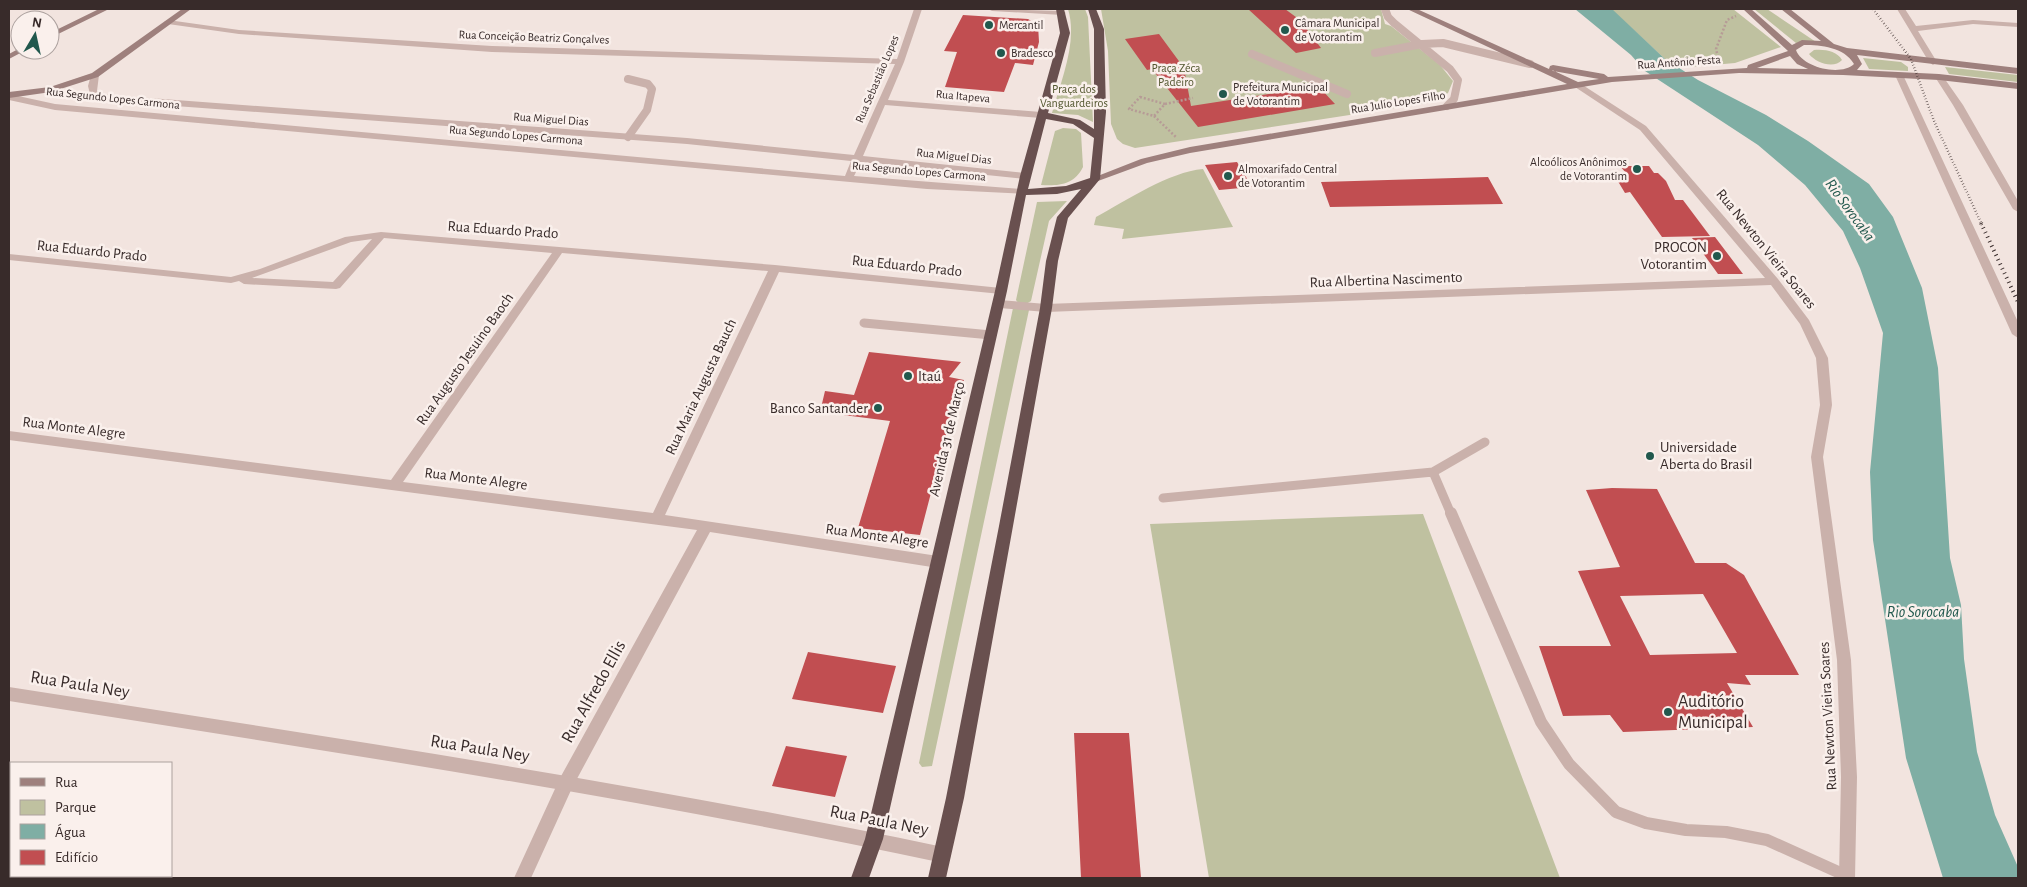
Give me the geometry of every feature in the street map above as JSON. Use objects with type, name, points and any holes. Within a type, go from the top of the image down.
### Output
[{"type":"highway","points":[[936,878],[943,855],[1046,308],[1052,261],[1063,217],[1095,179],[1100,138],[1099,38],[1092,9]]},
{"type":"highway","name":"Avenida 31 de Março","points":[[860,878],[874,839],[1000,297],[1025,176],[1065,33],[1061,11]]},
{"type":"highway","points":[[1041,115],[1076,122],[1100,138]]},
{"type":"highway","points":[[1022,192],[1060,191],[1078,188],[1095,179]]},
{"type":"main road","points":[[60,31],[105,9]]},
{"type":"main road","points":[[9,96],[51,89],[96,75],[187,9]]},
{"type":"main road","name":"Rua Newton Vieira Soares","points":[[1410,9],[1578,85]]},
{"type":"main road","points":[[1785,9],[1832,46],[1856,59],[1858,64],[1851,71],[1842,72]]},
{"type":"main road","points":[[1749,10],[1791,51],[1794,58],[1810,67],[1832,72],[1939,77],[2018,86]]},
{"type":"main road","name":"Rua Antônio Festa","points":[[1740,70],[1791,51],[1795,45],[1811,42],[1832,46]]},
{"type":"main road","points":[[1842,50],[2018,71]]},
{"type":"main road","points":[[1917,60],[1939,77]]},
{"type":"main road","points":[[1534,65],[1616,79]]},
{"type":"main road","name":"Rua Antônio Festa","points":[[1616,79],[1740,70],[1832,72]]},
{"type":"main road","name":"Rua Julio Lopes Filho","points":[[1095,179],[1144,161],[1190,150],[1616,79]]},
{"type":"street","name":"Rua Sebastião Lopes","points":[[849,177],[900,62],[918,9]]},
{"type":"street","points":[[992,9],[1061,11]]},
{"type":"street","points":[[1901,9],[1933,62]]},
{"type":"street","points":[[1973,9],[1976,17],[1973,22]]},
{"type":"street","name":"Rua Conceição Beatriz Gonçalves","points":[[168,22],[239,32],[492,49],[900,62]]},
{"type":"street","points":[[1914,29],[1973,22],[2018,25]]},
{"type":"street","points":[[87,110],[104,97],[93,92],[92,86],[96,75]]},
{"type":"street","points":[[1899,75],[2018,334]]},
{"type":"street","points":[[1939,77],[1958,105],[2018,209]]},
{"type":"street","name":"Rua Newton Vieira Soares","points":[[1578,85],[1643,128],[1774,281],[1805,323],[1822,358],[1826,405],[1817,457],[1830,570],[1844,660],[1849,777],[1847,877]]},
{"type":"street","name":"Rua Segundo Lopes Carmona","points":[[9,96],[55,107],[849,177],[927,186],[1022,192]]},
{"type":"street","name":"Rua Miguel Dias","points":[[104,97],[628,137],[1025,176]]},
{"type":"street","name":"Rua Itapeva","points":[[882,102],[1041,115]]},
{"type":"street","points":[[231,280],[336,286],[381,235]]},
{"type":"street","name":"Rua Eduardo Prado","points":[[9,257],[231,280],[263,272],[349,239],[381,235],[775,268],[1000,297]]},
{"type":"street","name":"Rua Augusto Jesuino Baoch","points":[[394,485],[560,249]]},
{"type":"street","name":"Rua Maria Augusta Bauch","points":[[657,519],[775,268]]},
{"type":"street","name":"Rua Albertina Nascimento","points":[[1000,297],[1046,308],[1774,281]]},
{"type":"street","name":"Rua Monte Alegre","points":[[9,436],[657,519],[938,562]]},
{"type":"street","name":"Rua Alfredo Ellis","points":[[522,878],[566,783],[706,528]]},
{"type":"street","name":"Rua Paula Ney","points":[[9,694],[566,783],[874,839],[943,855]]},
{"type":"lane","points":[[1386,9],[1388,17],[1394,23],[1450,68],[1458,80],[1454,99],[1447,106]]},
{"type":"lane","points":[[1375,53],[1422,44],[1443,43],[1534,65]]},
{"type":"lane","points":[[1252,54],[1347,94]]},
{"type":"lane","points":[[628,79],[648,84],[652,89],[647,110],[628,137]]},
{"type":"lane","points":[[864,322],[991,336]]},
{"type":"lane","points":[[1163,498],[1433,472],[1485,442]]},
{"type":"lane","points":[[1433,472],[1542,722],[1569,764],[1616,812],[1646,823],[1686,830],[1726,832],[1766,840],[1847,877]]},
{"type":"path","points":[[1697,74],[1719,62],[1716,49],[1727,20],[1749,10]]},
{"type":"path","points":[[1190,150],[1154,116],[1129,109],[1140,97],[1165,104],[1193,98]]},
{"type":"path","points":[[1154,116],[1165,104]]},
{"type":"green space","name":"Praça dos Vanguardeiros","points":[[1068,9],[1085,9],[1088,17],[1093,122],[1078,115],[1052,113],[1070,48],[1071,22]]},
{"type":"green space","name":"Praça Zéca Padeiro","points":[[1101,9],[1381,9],[1385,24],[1391,26],[1440,65],[1453,81],[1448,93],[1434,102],[1135,148],[1123,144],[1117,139],[1111,124],[1108,51]]},
{"type":"green space","points":[[1611,9],[1733,9],[1781,47],[1735,63],[1679,68],[1665,59]]},
{"type":"green space","points":[[1754,9],[1767,9],[1816,42],[1796,43]]},
{"type":"green space","points":[[1814,50],[1830,51],[1837,54],[1842,60],[1839,63],[1825,64],[1809,54]]},
{"type":"green space","points":[[1863,58],[1901,62],[1908,67],[1908,71],[1869,69]]},
{"type":"green space","points":[[1945,67],[2018,75],[2018,82],[1949,74]]},
{"type":"green space","points":[[1063,128],[1076,129],[1081,133],[1083,167],[1071,181],[1054,185],[1041,185],[1055,131]]},
{"type":"green space","points":[[1203,169],[1233,227],[1122,239],[1124,229],[1094,225],[1096,217],[1148,188],[1176,175]]},
{"type":"green space","points":[[1067,201],[1049,221],[1031,301],[1026,304],[1019,304],[1016,300],[1037,202]]},
{"type":"green space","points":[[1013,308],[1029,310],[932,766],[922,767],[919,763]]},
{"type":"green space","points":[[1423,514],[1560,878],[1209,878],[1150,524]]},
{"type":"water","name":"Rio Sorocaba","points":[[1575,9],[1612,9],[1665,59],[1698,80],[1766,115],[1808,141],[1869,184],[1893,217],[1922,288],[1938,368],[1950,558],[1961,605],[1964,659],[1977,752],[1995,815],[2018,867],[2018,878],[1943,878],[1906,758],[1873,540],[1870,472],[1883,333],[1860,268],[1843,231],[1805,185],[1758,145],[1645,71],[1631,55]]},
{"type":"building","name":"Câmara Municipal de Votorantim","points":[[1248,9],[1285,9],[1300,20],[1321,48],[1296,53]]},
{"type":"building","points":[[963,15],[1028,19],[1038,25],[1039,42],[1033,65],[1015,63],[1004,92],[945,87],[957,52],[944,51]]},
{"type":"building","points":[[1159,34],[1184,68],[1191,106],[1315,87],[1321,89],[1335,104],[1198,127],[1152,69],[1147,70],[1125,39]]},
{"type":"building","name":"Almoxarifado Central de Votorantim","points":[[1237,162],[1252,187],[1219,190],[1205,165]]},
{"type":"building","points":[[1620,166],[1649,166],[1654,173],[1658,173],[1666,181],[1675,200],[1683,200],[1710,236],[1662,237],[1630,192],[1625,193],[1613,173],[1626,173]]},
{"type":"building","points":[[1488,177],[1503,204],[1330,207],[1321,182]]},
{"type":"building","name":"PROCON Votorantim","points":[[1715,237],[1743,274],[1718,274],[1692,238]]},
{"type":"building","points":[[869,352],[961,362],[949,377],[964,380],[958,398],[956,397],[920,535],[858,528],[890,421],[820,412],[825,391],[854,395]]},
{"type":"building","points":[[1612,488],[1657,489],[1695,563],[1726,563],[1744,575],[1799,675],[1745,675],[1751,685],[1727,683],[1753,727],[1623,732],[1610,715],[1563,716],[1539,646],[1611,646],[1578,571],[1620,567],[1586,490]],"holes":[[[1703,594],[1737,653],[1650,655],[1620,596]]]},
{"type":"building","points":[[808,652],[896,666],[883,713],[792,699]]},
{"type":"building","points":[[1074,733],[1129,733],[1141,878],[1081,878]]},
{"type":"building","points":[[786,746],[847,756],[835,797],[772,786]]},
{"type":"railway","points":[[1873,9],[1911,59],[1934,121],[1982,225]]},
{"type":"railway","points":[[1981,223],[2018,302]]},
{"type":"place","name":"Mercantil","points":[[989,25]]},
{"type":"place","name":"Câmara Municipal de Votorantim","points":[[1285,30]]},
{"type":"place","name":"Bradesco","points":[[1001,53]]},
{"type":"place","name":"Prefeitura Municipal de Votorantim","points":[[1223,94]]},
{"type":"place","name":"Alcoólicos Anônimos de Votorantim","points":[[1637,169]]},
{"type":"place","name":"Almoxarifado Central de Votorantim","points":[[1228,176]]},
{"type":"place","name":"PROCON Votorantim","points":[[1717,256]]},
{"type":"place","name":"Itaú","points":[[908,376]]},
{"type":"place","name":"Banco Santander","points":[[878,408]]},
{"type":"place","name":"Universidade Aberta do Brasil","points":[[1650,456]]},
{"type":"place","name":"Auditório Municipal","points":[[1668,712]]}]
